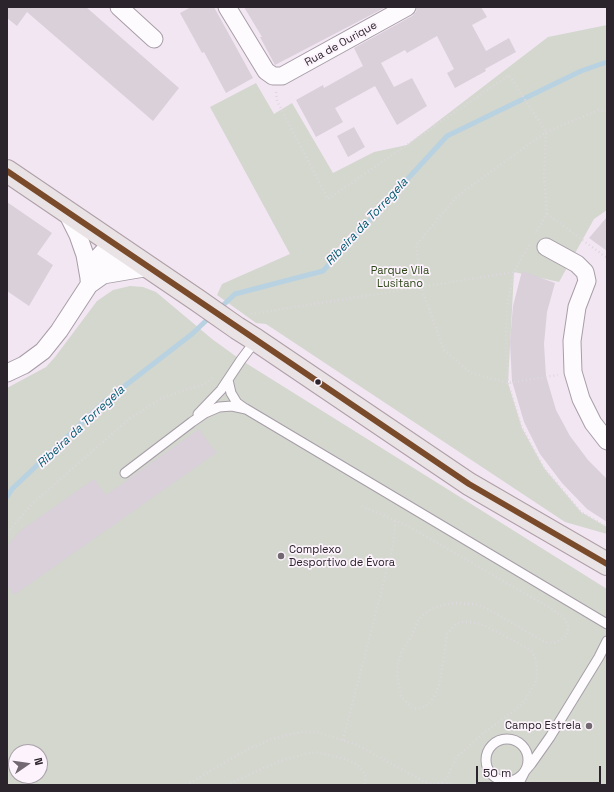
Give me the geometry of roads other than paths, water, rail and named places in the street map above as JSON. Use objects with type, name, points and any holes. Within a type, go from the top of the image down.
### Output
[{"type":"main road","points":[[7,171],[469,484],[607,564]]},
{"type":"street","points":[[119,7],[154,39]]},
{"type":"street","name":"Rua de Ourique","points":[[227,7],[266,71],[273,76],[282,76],[407,7]]},
{"type":"street","points":[[66,211],[78,235],[94,279]]},
{"type":"street","points":[[7,373],[24,365],[43,351],[94,279],[93,263],[104,251],[120,247]]},
{"type":"street","points":[[546,247],[577,264],[585,272],[586,281],[577,307],[572,341],[573,372],[581,399],[593,423],[607,441]]},
{"type":"street","points":[[94,279],[150,267]]},
{"type":"lane","points":[[192,422],[221,390],[256,340]]},
{"type":"lane","points":[[228,380],[230,393],[236,403],[607,624]]},
{"type":"lane","points":[[125,473],[205,413],[219,407],[232,406],[246,409]]},
{"type":"lane","points":[[518,785],[525,771],[528,758],[522,745],[516,741],[502,740],[491,746],[487,752],[486,766],[494,778],[507,782],[520,777],[525,771],[531,764],[550,737],[599,657],[607,641]]},
{"type":"waterway","name":"Ribeira da Torregela","points":[[219,309],[235,294],[323,271],[447,136],[581,71],[607,62]]},
{"type":"waterway","name":"Ribeira da Torregela","points":[[7,497],[12,489],[104,402],[192,334],[211,316]]},
{"type":"place","name":"Complexo Desportivo de Évora","points":[[281,556]]},
{"type":"place","name":"Campo Estrela","points":[[589,726]]},
{"type":"park label","name":"Parque Vila Lusitano","points":[[400,277]]}]
